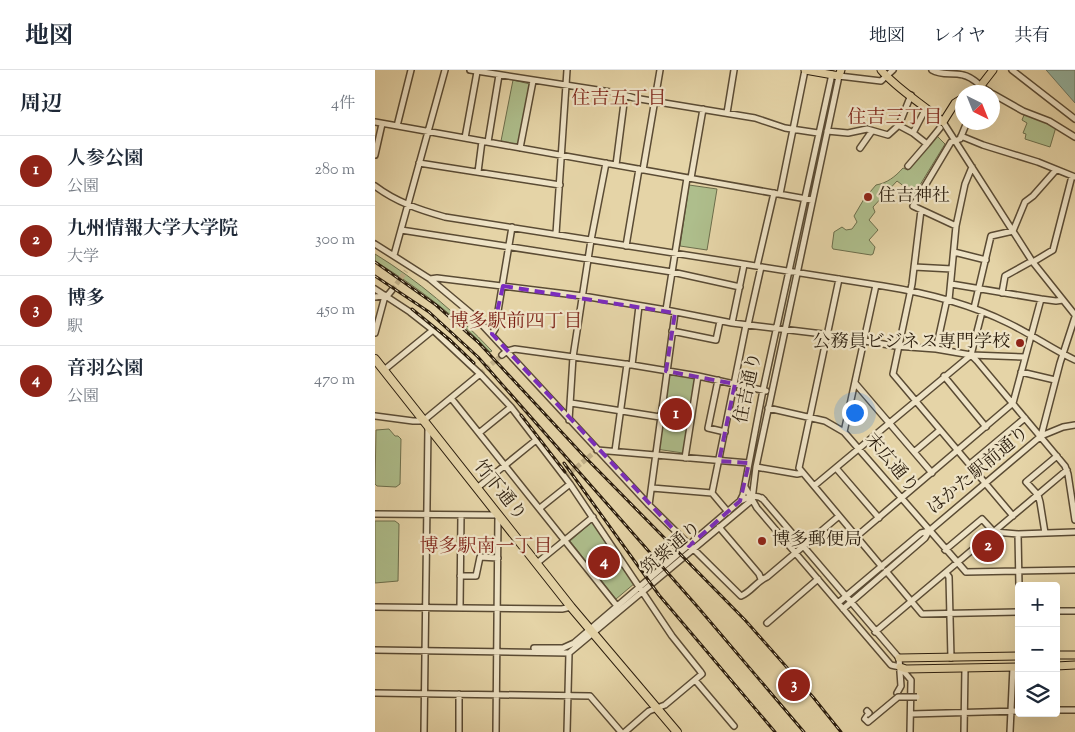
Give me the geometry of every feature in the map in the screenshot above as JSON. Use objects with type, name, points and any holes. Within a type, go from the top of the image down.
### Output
[{"type":"highway","name":"竹下通り","points":[[375,359],[571,607],[677,732]]},
{"type":"main road","points":[[805,70],[836,72]]},
{"type":"main road","points":[[881,70],[887,77],[930,110],[941,125],[955,103]]},
{"type":"main road","points":[[982,85],[993,70]]},
{"type":"main road","points":[[1060,655],[1075,655]]},
{"type":"main road","points":[[899,658],[1015,656]]},
{"type":"main road","points":[[1060,666],[1075,665]]},
{"type":"main road","points":[[900,667],[906,669],[1015,667]]},
{"type":"street","points":[[397,126],[411,70]]},
{"type":"street","points":[[394,255],[445,70]]},
{"type":"street","points":[[470,70],[497,73],[533,81],[755,118],[785,128],[819,134]]},
{"type":"street","points":[[556,234],[567,70]]},
{"type":"street","points":[[626,246],[660,70]]},
{"type":"street","points":[[727,113],[734,70]]},
{"type":"street","points":[[711,492],[759,266],[793,129],[805,70]]},
{"type":"street","points":[[836,72],[881,81],[893,70]]},
{"type":"street","points":[[932,70],[937,73],[962,74],[971,78],[974,85]]},
{"type":"street","points":[[1012,70],[1075,119]]},
{"type":"street","points":[[465,138],[477,72]]},
{"type":"street","name":"住吉通り","points":[[754,485],[768,408],[827,131],[836,72]]},
{"type":"street","name":"住吉通り","points":[[740,501],[745,486],[763,390],[819,134],[836,72]]},
{"type":"street","points":[[478,172],[497,73]]},
{"type":"street","points":[[520,148],[533,81]]},
{"type":"street","points":[[616,165],[625,95]]},
{"type":"street","points":[[827,131],[849,133],[861,129],[889,135],[898,125],[911,95]]},
{"type":"street","points":[[1000,98],[1023,111],[1049,121],[1075,137]]},
{"type":"street","points":[[666,310],[703,109]]},
{"type":"street","points":[[913,133],[924,112]]},
{"type":"street","points":[[375,122],[812,200]]},
{"type":"street","points":[[375,155],[382,124]]},
{"type":"street","points":[[898,125],[913,133],[927,144]]},
{"type":"street","points":[[908,166],[941,125],[955,140],[1033,262],[1075,316],[1055,380],[1041,436]]},
{"type":"street","points":[[860,148],[871,130]]},
{"type":"street","points":[[956,226],[913,206],[951,142],[960,139],[964,130]]},
{"type":"street","points":[[961,136],[1074,176],[1053,250],[1005,276],[1002,293]]},
{"type":"street","points":[[419,163],[560,185]]},
{"type":"street","points":[[569,420],[573,357],[591,240],[606,163]]},
{"type":"street","points":[[936,349],[951,284],[956,226],[965,184],[972,167]]},
{"type":"street","points":[[974,308],[991,236],[1013,231],[1025,202],[1033,196],[1056,170]]},
{"type":"street","points":[[375,186],[407,205],[445,216],[876,285],[948,300],[974,308],[1010,324],[1075,360]]},
{"type":"street","points":[[921,210],[911,291],[893,374],[1013,516]]},
{"type":"street","points":[[492,334],[495,329],[503,286],[511,227]]},
{"type":"street","points":[[401,230],[672,272],[740,287]]},
{"type":"street","points":[[375,244],[430,279],[473,315],[649,505],[741,596],[839,516]]},
{"type":"street","points":[[954,252],[986,260]]},
{"type":"street","points":[[406,271],[410,265]]},
{"type":"street","points":[[732,323],[744,265]]},
{"type":"street","points":[[914,267],[953,269]]},
{"type":"street","points":[[430,279],[437,278],[583,296],[732,323],[827,335],[864,342],[936,349],[971,355],[1025,357]]},
{"type":"street","points":[[839,279],[799,468],[922,614],[1015,612]]},
{"type":"street","points":[[951,284],[1041,299],[1063,300]]},
{"type":"street","points":[[844,432],[876,285]]},
{"type":"street","points":[[375,288],[433,330],[481,374],[511,407],[571,484],[672,636],[702,674],[665,705],[649,711],[625,732]]},
{"type":"street","points":[[375,297],[388,295],[392,290]]},
{"type":"street","points":[[375,333],[385,296]]},
{"type":"street","points":[[857,536],[1013,403],[1041,299]]},
{"type":"street","points":[[615,451],[620,411],[630,365],[639,306]]},
{"type":"street","points":[[815,486],[915,400],[971,355],[982,312]]},
{"type":"street","points":[[649,505],[675,313]]},
{"type":"street","points":[[672,332],[716,340],[720,320]]},
{"type":"street","points":[[384,370],[433,330]]},
{"type":"street","points":[[502,355],[507,351],[515,349],[698,376],[772,392]]},
{"type":"street","points":[[971,355],[1041,436],[1067,470],[1075,520]]},
{"type":"street","points":[[1021,372],[1055,380]]},
{"type":"street","points":[[375,416],[423,421],[481,374]]},
{"type":"street","points":[[685,458],[698,376]]},
{"type":"street","points":[[944,376],[986,427]]},
{"type":"street","points":[[718,380],[708,428],[725,432]]},
{"type":"street","points":[[855,383],[931,473]]},
{"type":"street","points":[[451,398],[617,606]]},
{"type":"street","points":[[571,403],[660,417]]},
{"type":"street","points":[[479,433],[511,407]]},
{"type":"street","name":"末広通り","points":[[768,408],[810,417],[831,424],[844,432],[957,563]]},
{"type":"street","points":[[970,464],[1025,418]]},
{"type":"street","name":"はかた駅前通り","points":[[843,609],[921,533],[929,531],[1041,436],[1063,427],[1075,425]]},
{"type":"street","points":[[424,732],[428,428]]},
{"type":"street","points":[[914,452],[940,430]]},
{"type":"street","points":[[477,488],[536,440]]},
{"type":"street","points":[[597,450],[749,463]]},
{"type":"street","points":[[1045,533],[1038,495],[1026,482],[1057,456]]},
{"type":"street","points":[[756,467],[797,474],[802,473]]},
{"type":"street","points":[[836,468],[879,518]]},
{"type":"street","points":[[875,632],[1067,470]]},
{"type":"street","points":[[540,508],[571,484]]},
{"type":"street","points":[[752,497],[754,485]]},
{"type":"street","points":[[754,485],[758,494],[899,658],[901,686],[896,694],[868,722],[865,718],[869,714],[867,711]]},
{"type":"street","points":[[745,486],[757,508]]},
{"type":"street","points":[[652,488],[711,492],[728,512]]},
{"type":"street","points":[[752,497],[760,497],[764,500]]},
{"type":"street","name":"筑紫通り","points":[[497,651],[499,649],[563,648],[573,643],[691,547],[740,501],[752,497]]},
{"type":"street","name":"筑紫通り","points":[[691,547],[719,527],[752,497]]},
{"type":"street","points":[[744,506],[750,503],[757,508],[891,665],[900,667],[911,680],[910,732]]},
{"type":"street","points":[[375,514],[498,514],[496,732]]},
{"type":"street","points":[[460,607],[461,515]]},
{"type":"street","points":[[537,563],[593,517]]},
{"type":"street","points":[[945,550],[982,519],[993,532],[1017,534],[1075,532]]},
{"type":"street","points":[[719,527],[759,574],[761,579]]},
{"type":"street","points":[[1017,534],[1019,582]]},
{"type":"street","points":[[460,576],[477,576],[480,557],[498,558]]},
{"type":"street","points":[[957,563],[966,572],[1075,570]]},
{"type":"street","name":"はかた駅前通り","points":[[838,603],[884,569]]},
{"type":"street","points":[[945,573],[949,577],[951,658]]},
{"type":"street","points":[[767,622],[818,579]]},
{"type":"street","name":"筑紫通り","points":[[375,650],[569,653],[617,606],[641,589]]},
{"type":"street","points":[[375,607],[562,609],[571,607]]},
{"type":"street","points":[[1060,611],[1075,610]]},
{"type":"street","points":[[567,732],[569,653]]},
{"type":"street","points":[[964,732],[965,668]]},
{"type":"street","points":[[1010,732],[1010,711],[1015,672]]},
{"type":"street","points":[[695,680],[734,726]]},
{"type":"street","points":[[375,693],[590,696],[621,732]]},
{"type":"street","points":[[459,694],[459,732]]},
{"type":"street","points":[[896,694],[917,697]]},
{"type":"street","points":[[1060,710],[1075,710]]},
{"type":"street","points":[[911,714],[1015,711]]},
{"type":"highlighted area","points":[[503,286],[675,313],[666,371],[735,384],[719,461],[749,463],[740,501],[689,546],[492,334]]},
{"type":"green space","points":[[513,80],[530,84],[518,145],[501,141]]},
{"type":"green space","points":[[1024,115],[1039,118],[1056,127],[1050,147],[1025,139],[1026,134],[1023,133],[1027,123],[1022,120]]},
{"type":"green space","points":[[936,135],[945,144],[912,198],[907,195],[909,190],[897,181],[873,207],[875,212],[869,220],[878,230],[869,240],[875,247],[873,254],[833,249],[834,232],[842,227],[846,230],[852,229],[857,222],[854,216],[864,199],[876,185],[891,179],[903,168],[908,170]]},
{"type":"green space","points":[[689,185],[717,189],[707,250],[680,246]]},
{"type":"green space","points":[[375,254],[437,298],[492,351],[490,352],[464,326],[435,303],[375,261]]},
{"type":"green space","points":[[668,374],[695,378],[683,453],[656,449]]},
{"type":"green space","points":[[389,429],[395,436],[401,439],[400,484],[396,487],[377,486],[375,484],[376,430]]},
{"type":"green space","points":[[375,521],[395,521],[399,524],[398,581],[375,583]]},
{"type":"green space","points":[[592,522],[635,583],[616,599],[570,541]]},
{"type":"shaded area","points":[[1075,70],[1075,103],[1047,71]]},
{"type":"tunnel","points":[[392,290],[406,271]]},
{"type":"tunnel","points":[[480,374],[502,355]]},
{"type":"tunnel","points":[[565,477],[597,450]]},
{"type":"railway","points":[[375,262],[436,305],[478,342],[582,454],[745,620],[813,697],[841,732]]},
{"type":"railway","points":[[375,276],[429,312],[478,357],[696,605],[804,732]]},
{"type":"railway","points":[[412,309],[450,340],[474,363]]},
{"type":"railway","points":[[521,415],[565,472]]},
{"type":"railway","points":[[564,463],[659,595],[775,732]]},
{"type":"place","name":"住吉神社","points":[[868,197]]},
{"type":"place","name":"公務員ビジネス専門学校","points":[[1020,343]]},
{"type":"place","name":"人参公園","points":[[676,414]]},
{"type":"place","name":"博多郵便局","points":[[762,541]]},
{"type":"place","name":"九州情報大学大学院","points":[[988,546]]},
{"type":"place","name":"音羽公園","points":[[604,562]]},
{"type":"place","name":"博多","points":[[794,685]]},
{"type":"district","name":"住吉五丁目","points":[[619,99]]},
{"type":"district","name":"住吉三丁目","points":[[895,118]]},
{"type":"district","name":"博多駅前四丁目","points":[[516,322]]},
{"type":"district","name":"博多駅南一丁目","points":[[486,547]]}]
